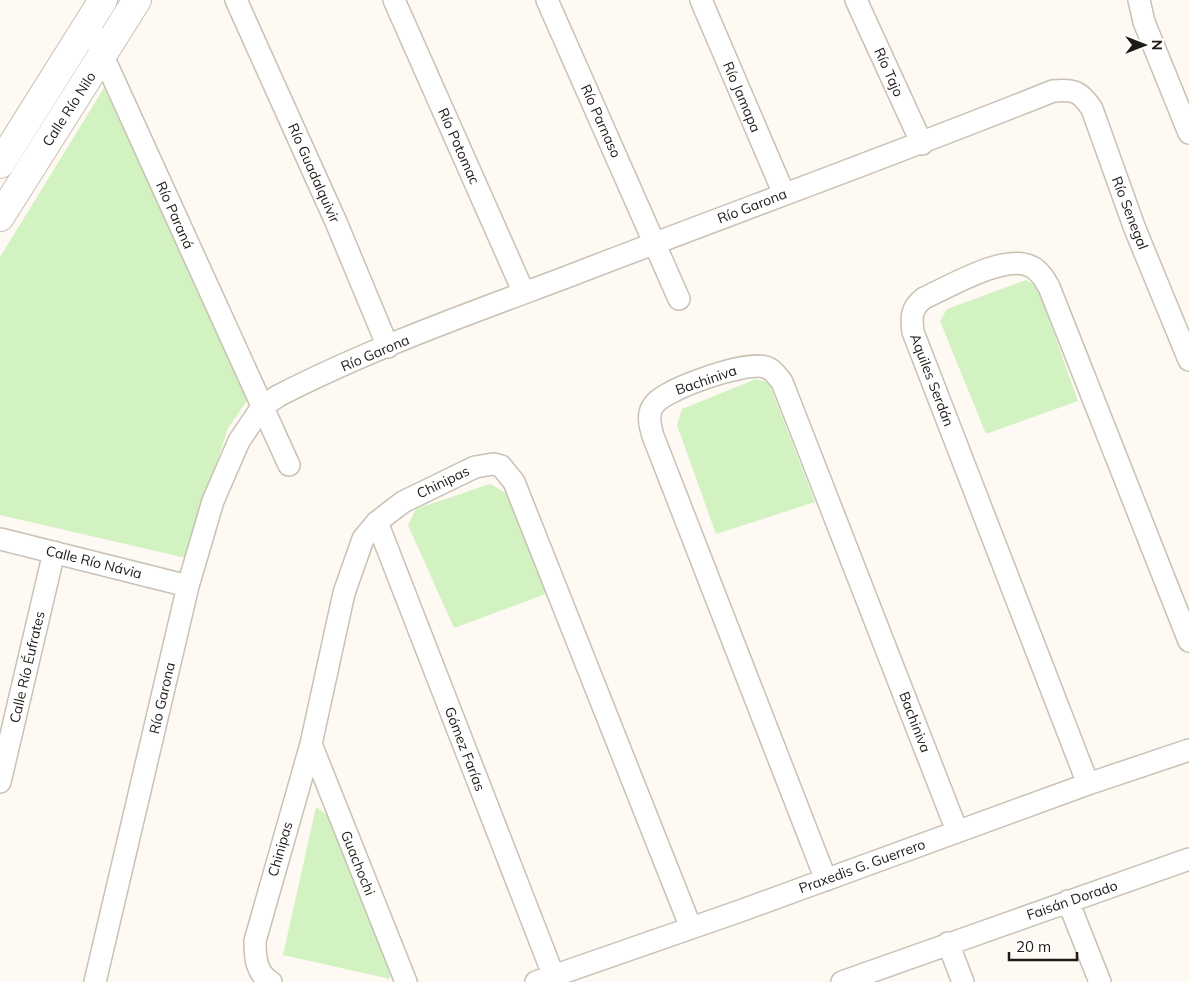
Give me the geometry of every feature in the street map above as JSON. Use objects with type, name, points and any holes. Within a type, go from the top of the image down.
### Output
[{"type":"street","name":"Calle Río Nilo","points":[[0,164],[103,0]]},
{"type":"street","name":"Calle Río Nilo","points":[[0,217],[137,0]]},
{"type":"street","name":"Río Guadalquivir","points":[[236,0],[336,222],[388,347]]},
{"type":"street","name":"Río Potomac","points":[[394,0],[524,293]]},
{"type":"street","name":"Río Parnaso","points":[[547,0],[679,299]]},
{"type":"street","name":"Río Jamapa","points":[[700,0],[784,194]]},
{"type":"street","name":"Río Tajo","points":[[856,0],[922,144]]},
{"type":"street","points":[[1139,0],[1144,22],[1189,133]]},
{"type":"street","name":"Río Paraná","points":[[88,23],[289,465]]},
{"type":"street","name":"Río Senegal","points":[[1053,91],[1069,90],[1083,95],[1092,108],[1135,229],[1189,360]]},
{"type":"street","name":"Río Garona","points":[[95,982],[188,586],[213,501],[225,468],[239,441],[262,407],[292,389],[388,347],[655,243],[922,144],[1053,91]]},
{"type":"street","name":"Aquiles Serdán","points":[[1088,784],[913,332],[912,311],[924,298],[994,267],[1008,263],[1019,262],[1032,266],[1043,277],[1053,296],[1189,641]]},
{"type":"street","name":"Bachiniva","points":[[826,880],[652,436],[649,413],[653,404],[672,391],[748,366],[764,366],[773,371],[782,382],[957,831]]},
{"type":"street","name":"Chinipas","points":[[271,982],[262,976],[257,966],[255,941],[310,744],[344,593],[363,539],[377,522],[403,502],[475,467],[493,464],[500,466],[508,473],[518,491],[691,928]]},
{"type":"street","name":"Gómez Farías","points":[[377,522],[545,979]]},
{"type":"street","name":"Calle Río Návia","points":[[0,539],[188,586]]},
{"type":"street","name":"Calle Río Éufrates","points":[[0,782],[54,552]]},
{"type":"street","name":"Guachochi","points":[[310,744],[406,982]]},
{"type":"street","name":"Praxedis G. Guerrero","points":[[545,979],[826,880],[1088,784],[1189,750]]},
{"type":"street","name":"Faisán Dorado","points":[[842,982],[1189,859]]},
{"type":"street","points":[[1068,902],[1100,982]]},
{"type":"street","points":[[948,943],[963,982]]},
{"type":"green space","points":[[104,88],[251,395],[228,428],[186,558],[0,515],[0,257]]},
{"type":"green space","points":[[1026,280],[1037,286],[1078,401],[986,434],[940,321],[947,309]]},
{"type":"green space","points":[[756,379],[769,383],[815,502],[716,534],[677,425],[682,409]]},
{"type":"green space","points":[[490,484],[510,495],[546,594],[454,628],[408,525],[416,509]]},
{"type":"green space","points":[[316,807],[332,818],[388,959],[390,979],[283,955]]}]
